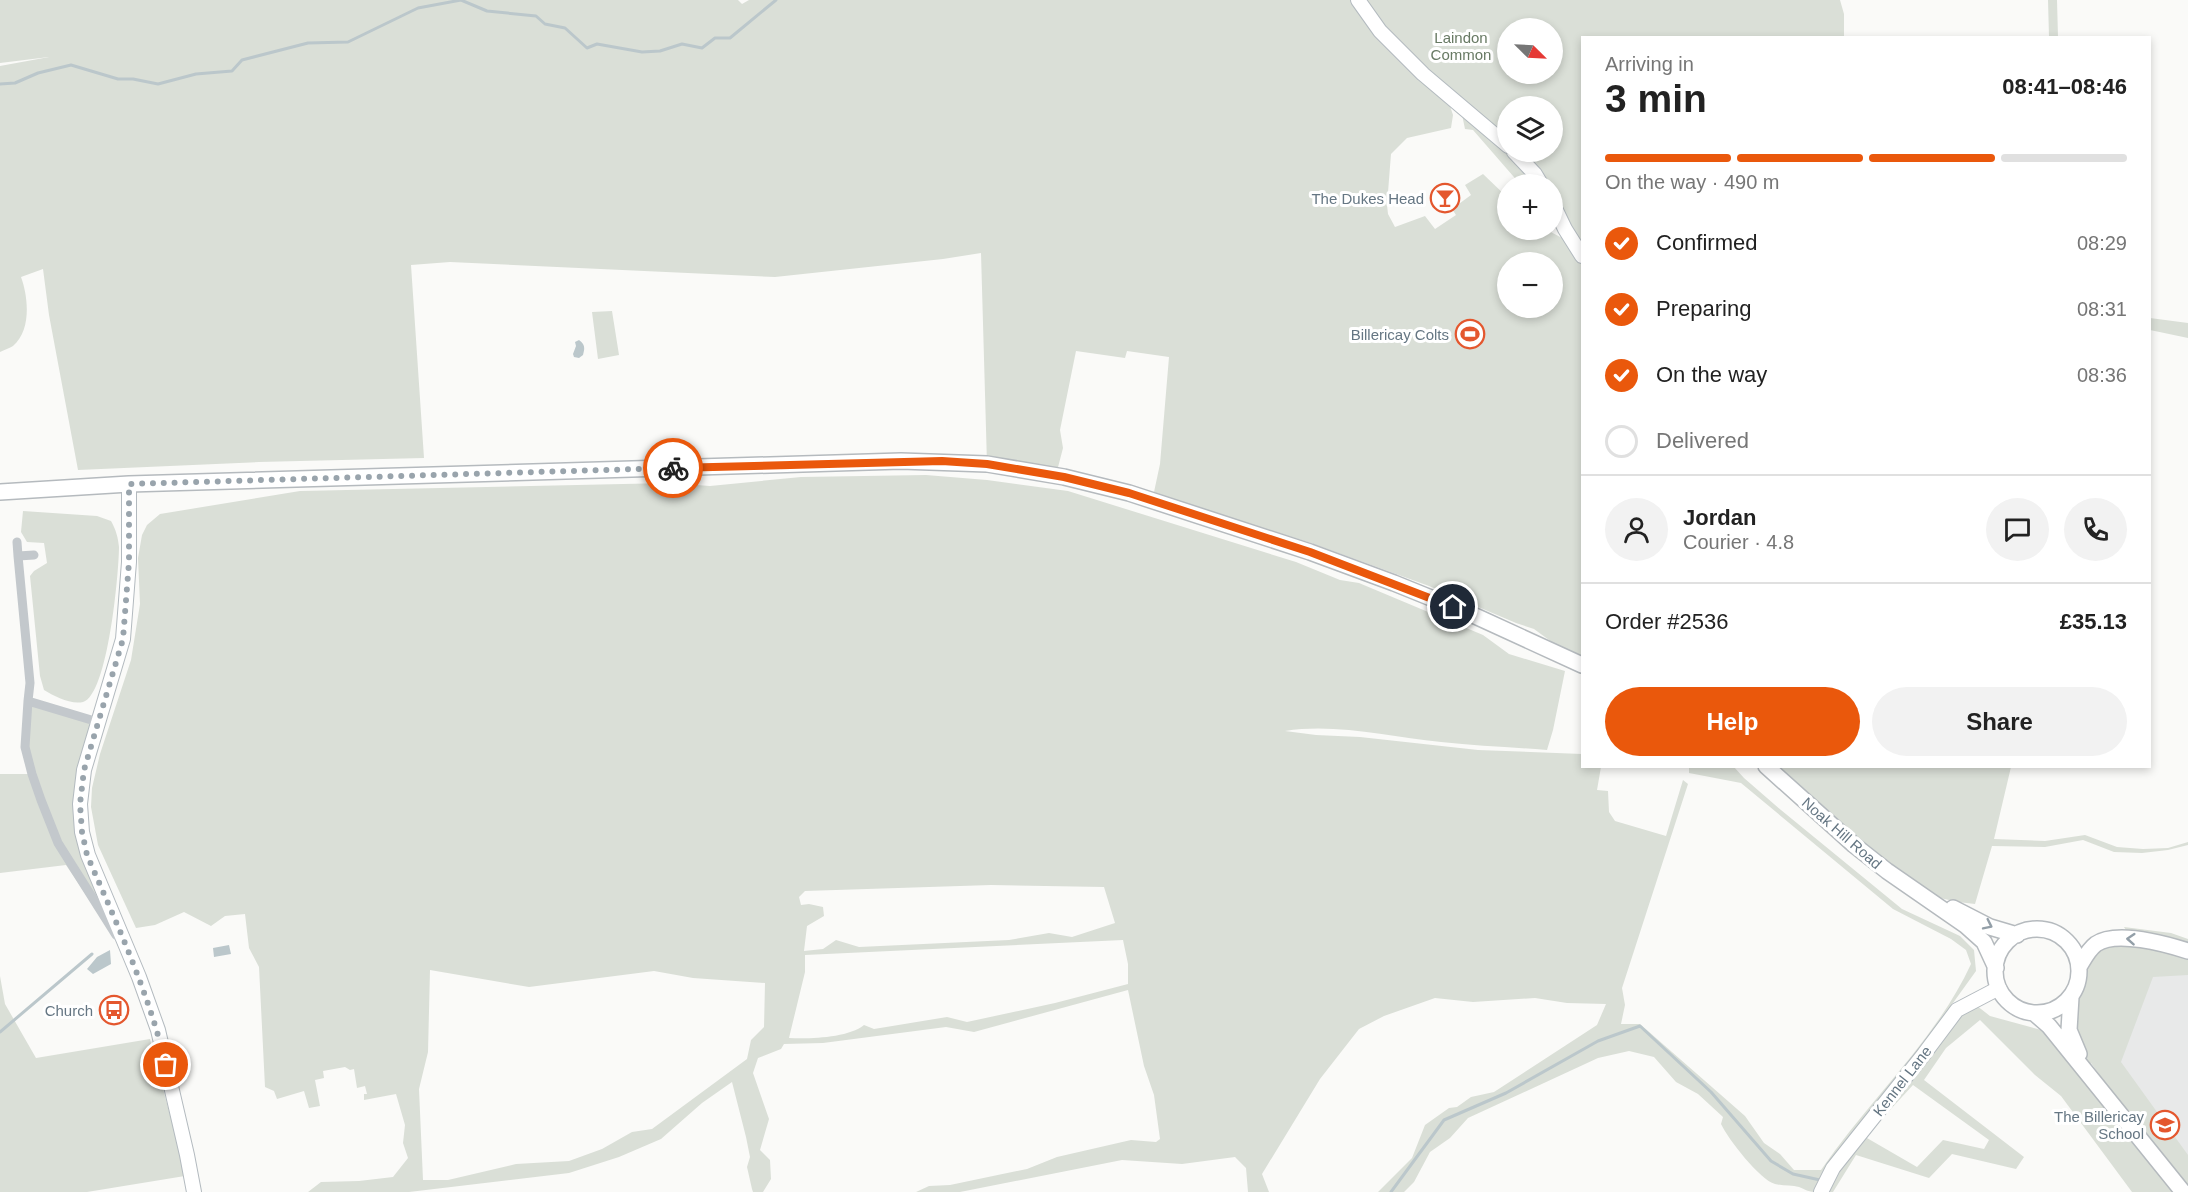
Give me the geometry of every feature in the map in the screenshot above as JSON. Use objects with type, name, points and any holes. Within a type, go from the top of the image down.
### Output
[{"type":"main road","points":[[0,492],[129,484],[901,461],[987,464],[1064,477],[1129,493],[1310,552],[1473,615],[1581,665]]},
{"type":"main road","name":"Noak Hill Road","points":[[1776,770],[1854,844],[1887,871],[1965,925],[1984,942],[1996,968]]},
{"type":"main road","name":"Noak Hill Road","points":[[1922,894],[1990,927],[2017,935]]},
{"type":"main road","points":[[2085,1071],[2069,1030],[2071,997],[2078,982],[2079,967],[2073,950],[2068,942],[2052,932],[2034,930],[2017,935],[2002,949],[1996,968],[1999,988],[2005,999],[2014,1007],[2034,1013],[2049,1026],[2085,1071],[2183,1192]]},
{"type":"main road","points":[[2079,967],[2095,945],[2111,939],[2146,940],[2188,951]]},
{"type":"main road","points":[[2034,1013],[2055,1010],[2071,997]]},
{"type":"street","points":[[1358,0],[1380,31],[1423,74],[1497,137]]},
{"type":"street","points":[[1524,162],[1535,174]]},
{"type":"street","points":[[1563,225],[1581,254]]},
{"type":"street","points":[[129,484],[129,562],[123,639],[84,770],[80,804],[82,832],[87,855],[126,944],[158,1030],[194,1192]]},
{"type":"street","points":[[17,542],[30,682],[26,747],[32,774],[58,843],[119,940],[126,944]]},
{"type":"street","points":[[18,556],[34,555]]},
{"type":"street","points":[[28,701],[98,722]]},
{"type":"street","name":"Kennel Lane","points":[[1821,1192],[1840,1160],[1957,1010],[1999,988]]},
{"type":"shaded area","points":[[579,340],[584,348],[583,355],[579,358],[574,357],[573,354],[575,342]]},
{"type":"shaded area","points":[[229,945],[231,954],[214,957],[213,948]]},
{"type":"shaded area","points":[[110,950],[111,964],[93,974],[87,969],[97,957]]},
{"type":"shaded area","name":"The Billericay School","points":[[2140,958],[2188,964],[2188,1182],[2098,1068]]},
{"type":"green space","name":"Laindon Common","points":[[0,0],[738,0],[742,4],[749,0],[1840,0],[1844,14],[1844,36],[1581,36],[1581,659],[1560,648],[1534,629],[1429,586],[1311,543],[1175,501],[1154,492],[1160,464],[1169,357],[1127,351],[1125,358],[1076,351],[1060,430],[1063,448],[1056,475],[987,464],[981,253],[775,277],[450,262],[411,265],[424,458],[78,470],[49,315],[43,269],[21,277],[27,303],[26,322],[19,339],[13,346],[0,352],[0,66],[49,57],[0,63]],"holes":[[[1446,94],[1460,105],[1465,129],[1473,130],[1497,158],[1497,96],[1563,96],[1563,162],[1501,162],[1511,174],[1563,174],[1563,229],[1565,229],[1563,240],[1497,240],[1497,187],[1483,174],[1465,185],[1471,195],[1452,209],[1456,215],[1435,229],[1425,216],[1395,227],[1388,214],[1387,205],[1391,154],[1407,138],[1451,128],[1453,115]]]},
{"type":"green space","points":[[2048,0],[2057,0],[2058,36],[2049,36]]},
{"type":"green space","points":[[612,311],[619,355],[598,359],[592,312]]},
{"type":"green space","points":[[2151,318],[2188,323],[2188,338],[2151,330]]},
{"type":"green space","points":[[926,475],[987,480],[1068,491],[1296,562],[1340,580],[1359,583],[1483,635],[1509,654],[1565,671],[1547,750],[1422,740],[1343,730],[1285,731],[1478,750],[1581,754],[1581,768],[1601,768],[1597,790],[1608,791],[1609,812],[1615,821],[1666,836],[1683,780],[1688,784],[1622,988],[1625,1005],[1621,1024],[1640,1024],[1745,1116],[1764,1143],[1780,1154],[1794,1170],[1821,1170],[1921,1044],[1956,992],[1971,964],[1966,950],[1951,939],[1893,909],[1741,783],[1689,773],[1689,768],[1735,768],[1781,810],[1902,909],[1960,936],[1974,950],[1976,971],[1817,1192],[1796,1186],[1775,1184],[1761,1175],[1730,1139],[1721,1124],[1723,1117],[1698,1094],[1676,1082],[1654,1057],[1629,1051],[1598,1058],[1468,1118],[1450,1138],[1430,1152],[1414,1182],[1404,1192],[1378,1192],[1412,1158],[1425,1125],[1449,1108],[1457,1107],[1471,1097],[1494,1092],[1597,1025],[1606,1004],[1567,1003],[1535,998],[1473,1002],[1435,998],[1384,1016],[1359,1029],[1320,1079],[1262,1174],[1269,1192],[1248,1192],[1246,1168],[1235,1157],[1182,1164],[1122,1160],[960,1192],[916,1192],[929,1186],[950,1185],[1027,1169],[1057,1157],[1131,1140],[1156,1142],[1160,1139],[1154,1095],[1144,1066],[1128,990],[974,1032],[946,1027],[823,1043],[784,1044],[781,1049],[758,1058],[753,1073],[769,1119],[760,1150],[770,1160],[771,1179],[763,1192],[753,1192],[752,1189],[747,1167],[750,1157],[732,1082],[702,1103],[661,1139],[619,1157],[569,1173],[409,1192],[308,1192],[321,1182],[393,1177],[408,1158],[403,1143],[405,1125],[396,1094],[364,1100],[364,1094],[367,1094],[365,1086],[357,1088],[354,1069],[350,1070],[345,1067],[323,1071],[324,1078],[315,1080],[320,1106],[309,1108],[304,1091],[277,1099],[274,1091],[265,1087],[259,967],[249,948],[245,914],[225,916],[211,926],[184,912],[155,925],[136,928],[98,845],[91,807],[92,788],[100,754],[131,660],[140,604],[138,558],[142,535],[147,525],[160,514],[300,491],[669,483],[710,486],[801,477]],"holes":[[[991,885],[1104,887],[1115,923],[1072,937],[1049,933],[1009,940],[859,947],[836,940],[823,949],[804,951],[807,926],[824,916],[823,907],[801,905],[799,897],[805,891]],[[1123,940],[1128,964],[1128,984],[967,1022],[947,1017],[874,1029],[864,1025],[848,1033],[828,1037],[789,1038],[805,972],[805,955]],[[430,970],[529,987],[654,971],[693,978],[765,983],[764,1027],[751,1040],[747,1059],[652,1129],[632,1132],[602,1149],[569,1161],[516,1164],[448,1180],[423,1180],[419,1089],[428,1052]]]},
{"type":"green space","points":[[23,511],[97,516],[111,521],[116,534],[119,547],[117,581],[110,631],[99,678],[92,694],[83,702],[68,701],[44,690],[40,676],[30,576],[47,563],[44,543],[27,542],[21,532]]},
{"type":"green space","points":[[28,701],[98,722],[80,804],[111,932],[66,865],[0,873],[0,774],[31,774],[25,747]]},
{"type":"green space","points":[[1767,768],[2011,768],[1994,839],[2045,841],[2085,835],[2117,847],[2143,849],[2168,848],[2188,842],[2188,845],[2168,850],[2142,853],[2114,852],[2083,840],[2045,847],[1992,846],[1975,904],[1922,894]]},
{"type":"green space","points":[[2124,927],[2171,933],[2188,939],[2188,951],[2131,939],[2135,947],[2178,951],[2188,955],[2188,975],[2153,977],[2121,1062],[2188,1155],[2188,1186],[2131,1119],[2091,1063],[2085,1071],[2183,1192],[2132,1192],[2061,1096],[2035,1075],[1980,1020],[1946,1048],[1924,1080],[2024,1157],[2016,1169],[1952,1154],[1929,1178],[1856,1155],[1833,1192],[1821,1192],[1860,1134],[1917,1167],[1943,1140],[1984,1149],[1989,1140],[1913,1085],[1890,1110],[1884,1105],[1972,1002],[1990,1016],[2056,1034],[2069,1030],[2071,997],[2078,982],[2079,967],[2087,953],[2131,938]]},
{"type":"green space","points":[[0,976],[5,1004],[36,1058],[150,1039],[181,1157],[191,1175],[87,1192],[0,1192]]},
{"type":"waterway","points":[[461,0],[487,11],[536,16],[545,24],[565,28],[587,48],[597,44],[642,52],[660,51],[682,44],[702,48],[715,38],[730,38],[776,0]]},
{"type":"waterway","points":[[0,84],[15,83],[38,73],[71,65],[118,79],[133,79],[158,84],[196,74],[232,71],[242,60],[308,43],[348,42],[418,8],[461,0]]},
{"type":"waterway","points":[[0,1032],[92,954]]},
{"type":"waterway","points":[[1391,1192],[1444,1120],[1506,1093],[1598,1041],[1640,1026],[1711,1092],[1771,1161],[1793,1174],[1820,1180]]},
{"type":"way so far","points":[[166,1065],[158,1030],[145,992],[87,855],[82,832],[80,804],[84,770],[123,639],[129,562],[129,484],[673,468]]},
{"type":"place","name":"The Dukes Head","points":[[1445,198]]},
{"type":"place","name":"Billericay Colts","points":[[1470,334]]},
{"type":"place","name":"Church","points":[[114,1010]]},
{"type":"place","name":"The Billericay School","points":[[2165,1125]]},
{"type":"route","points":[[673,468],[942,461],[987,464],[1026,470],[1129,493],[1310,552],[1453,607]]}]
